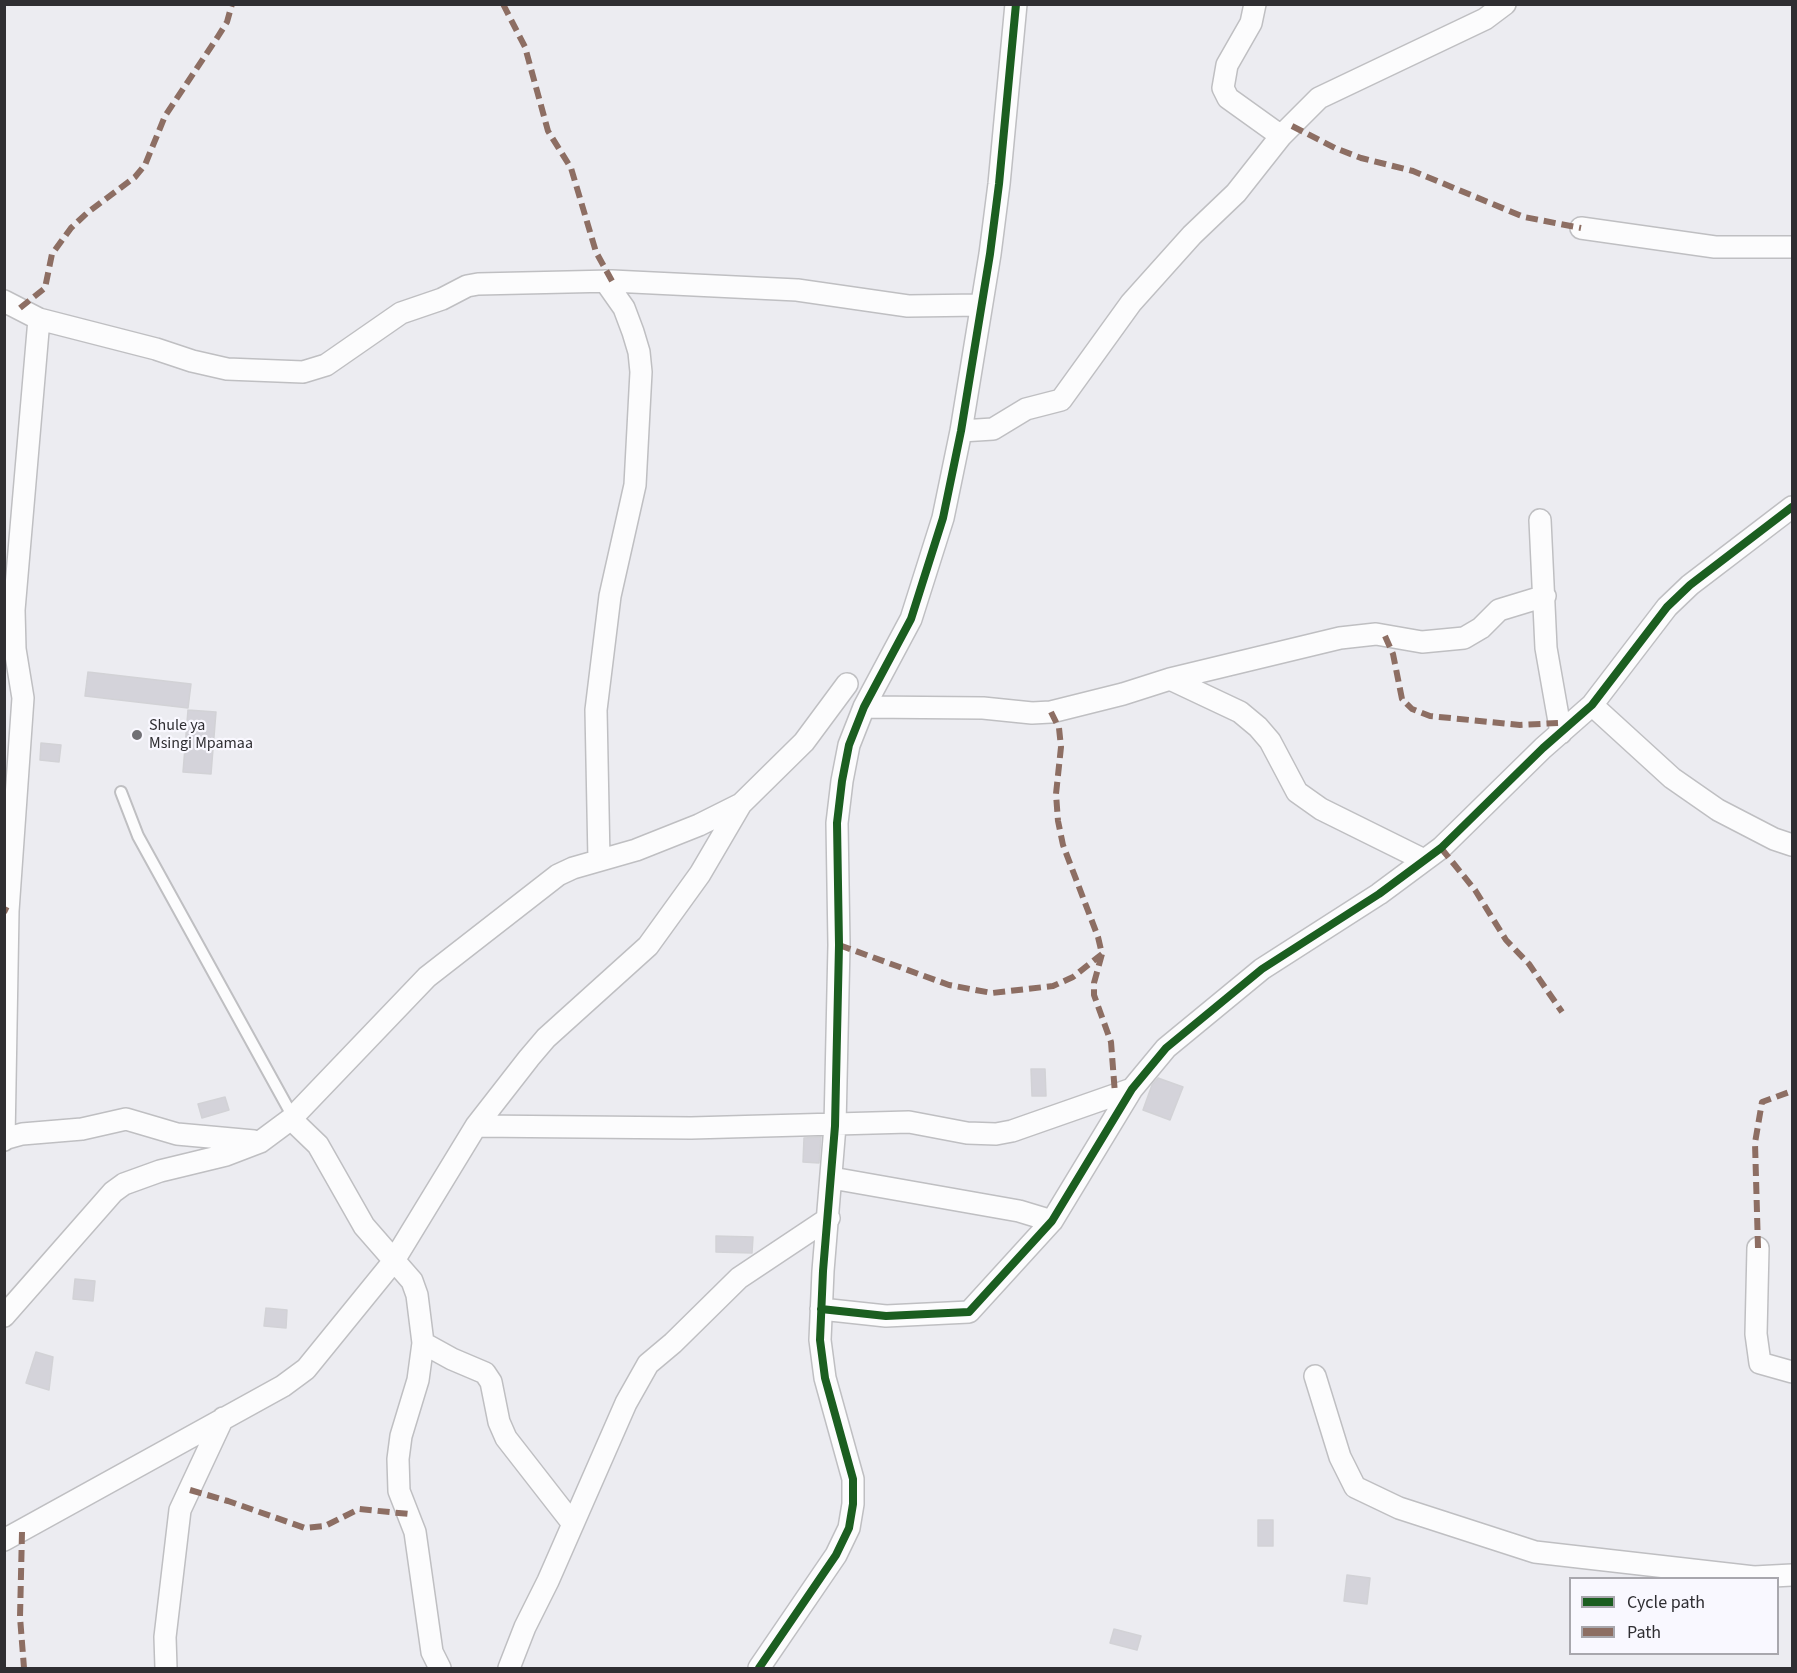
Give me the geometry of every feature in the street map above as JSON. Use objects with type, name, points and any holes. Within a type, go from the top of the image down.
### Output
[{"type":"street","points":[[759,1668],[836,1555],[849,1528],[853,1504],[853,1479],[825,1378],[820,1340],[835,1126],[839,945],[837,823],[849,745],[864,707],[911,619],[943,518],[961,431],[999,184],[1016,4]]},
{"type":"street","points":[[1255,4],[1251,23],[1227,65],[1223,88],[1228,98],[1281,136]]},
{"type":"street","points":[[961,431],[993,429],[1026,410],[1061,400],[1131,303],[1192,235],[1236,193],[1281,136],[1319,98],[1485,19],[1505,4]]},
{"type":"street","points":[[1581,228],[1715,247],[1792,247]]},
{"type":"street","points":[[4,301],[39,320],[227,369],[303,372],[326,365],[401,313],[442,299],[467,286],[605,281],[797,290],[908,306],[981,305]]},
{"type":"street","points":[[599,860],[596,710],[610,596],[636,477],[640,372],[639,352],[624,308],[605,281]]},
{"type":"street","points":[[39,320],[14,610],[13,677],[20,739],[8,911],[5,1139],[22,1134],[82,1129],[126,1119],[186,1136],[260,1142]]},
{"type":"street","points":[[821,1309],[886,1316],[969,1312],[1053,1221],[1132,1089],[1151,1063],[1180,1034],[1262,969],[1379,894],[1441,848],[1592,705],[1667,607],[1690,585],[1792,507]]},
{"type":"street","points":[[1540,520],[1546,648],[1561,733]]},
{"type":"street","points":[[864,707],[983,708],[1032,713],[1051,712],[1123,694],[1170,679],[1340,638],[1376,634],[1422,642],[1464,638],[1481,628],[1499,610],[1545,596]]},
{"type":"street","points":[[1170,679],[1240,712],[1258,727],[1270,741],[1298,792],[1321,809],[1424,860]]},
{"type":"street","points":[[4,1540],[283,1386],[306,1369],[393,1262],[476,1126],[546,1038],[648,946],[700,874],[741,804],[804,742],[847,684]]},
{"type":"street","points":[[1592,705],[1681,785],[1718,810],[1774,839],[1792,845]]},
{"type":"street","points":[[6,1308],[113,1192],[124,1184],[160,1171],[226,1155],[260,1142],[292,1118],[427,977],[558,875],[636,850],[699,825],[741,804]]},
{"type":"street","points":[[476,1126],[835,1126],[909,1122],[967,1133],[996,1134],[1012,1131],[1132,1089]]},
{"type":"street","points":[[292,1118],[318,1145],[364,1226],[393,1262],[412,1281],[417,1295],[423,1343],[418,1380],[400,1436],[399,1491],[415,1532],[432,1652],[440,1668]]},
{"type":"street","points":[[832,1178],[1019,1211],[1053,1221]]},
{"type":"street","points":[[509,1668],[626,1403],[648,1364],[673,1343],[739,1278],[829,1218]]},
{"type":"street","points":[[1758,1248],[1756,1334],[1760,1363],[1792,1372]]},
{"type":"street","points":[[423,1343],[485,1373],[491,1382],[499,1422],[506,1438],[573,1524]]},
{"type":"street","points":[[1315,1376],[1340,1457],[1354,1487],[1399,1508],[1535,1552],[1754,1577],[1792,1575]]},
{"type":"street","points":[[166,1668],[166,1627],[180,1510],[223,1418]]},
{"type":"lane","points":[[121,792],[138,836],[292,1118]]},
{"type":"building","points":[[88,672],[191,684],[188,708],[85,696]]},
{"type":"building","points":[[188,710],[216,712],[211,774],[183,772]]},
{"type":"building","points":[[41,743],[61,745],[59,762],[40,760]]},
{"type":"building","points":[[1031,1069],[1045,1069],[1046,1096],[1032,1096]]},
{"type":"building","points":[[1158,1078],[1183,1087],[1170,1120],[1143,1110],[1152,1085]]},
{"type":"building","points":[[225,1097],[229,1110],[202,1118],[198,1104]]},
{"type":"building","points":[[821,1137],[819,1163],[803,1162],[804,1138]]},
{"type":"building","points":[[716,1236],[753,1237],[752,1253],[716,1252]]},
{"type":"building","points":[[75,1279],[95,1281],[93,1301],[73,1299]]},
{"type":"building","points":[[266,1308],[287,1310],[286,1328],[264,1326]]},
{"type":"building","points":[[36,1352],[53,1357],[49,1390],[26,1383]]},
{"type":"building","points":[[1258,1520],[1273,1520],[1273,1546],[1258,1546]]},
{"type":"building","points":[[1347,1575],[1370,1578],[1367,1604],[1344,1601]]},
{"type":"building","points":[[1114,1629],[1141,1636],[1137,1650],[1110,1643]]},
{"type":"marked path","points":[[20,308],[45,288],[52,254],[71,228],[135,177],[145,165],[165,116],[227,22],[232,4]]},
{"type":"marked path","points":[[503,4],[525,47],[548,131],[571,168],[596,252],[612,281]]},
{"type":"marked path","points":[[1292,126],[1335,148],[1361,158],[1413,171],[1524,217],[1581,228]]},
{"type":"marked path","points":[[1385,636],[1393,654],[1402,699],[1412,709],[1430,716],[1520,725],[1558,723]]},
{"type":"marked path","points":[[1051,712],[1059,728],[1061,747],[1056,794],[1058,821],[1063,845],[1098,937],[1102,954],[1094,983],[1094,995],[1111,1042],[1115,1094]]},
{"type":"marked path","points":[[1441,848],[1475,890],[1506,940],[1529,964],[1562,1012]]},
{"type":"marked path","points":[[4,909],[8,911]]},
{"type":"marked path","points":[[839,945],[949,985],[992,993],[1053,986],[1073,977],[1102,954]]},
{"type":"marked path","points":[[1758,1248],[1755,1143],[1762,1102],[1792,1091]]},
{"type":"marked path","points":[[190,1490],[305,1528],[325,1526],[359,1509],[409,1514]]},
{"type":"marked path","points":[[22,1532],[20,1617],[24,1668]]},
{"type":"cycle path","points":[[759,1668],[836,1555],[849,1528],[853,1504],[853,1479],[825,1378],[820,1340],[823,1271],[835,1126],[839,945],[837,823],[849,745],[864,707],[911,619],[943,518],[961,431],[990,254],[1016,4]]},
{"type":"cycle path","points":[[821,1309],[886,1316],[969,1312],[1052,1221],[1132,1089],[1166,1048],[1262,969],[1379,894],[1441,848],[1543,748],[1592,705],[1667,607],[1690,585],[1792,507]]},
{"type":"place","name":"Shule ya Msingi Mpamaa","points":[[137,735]]}]
